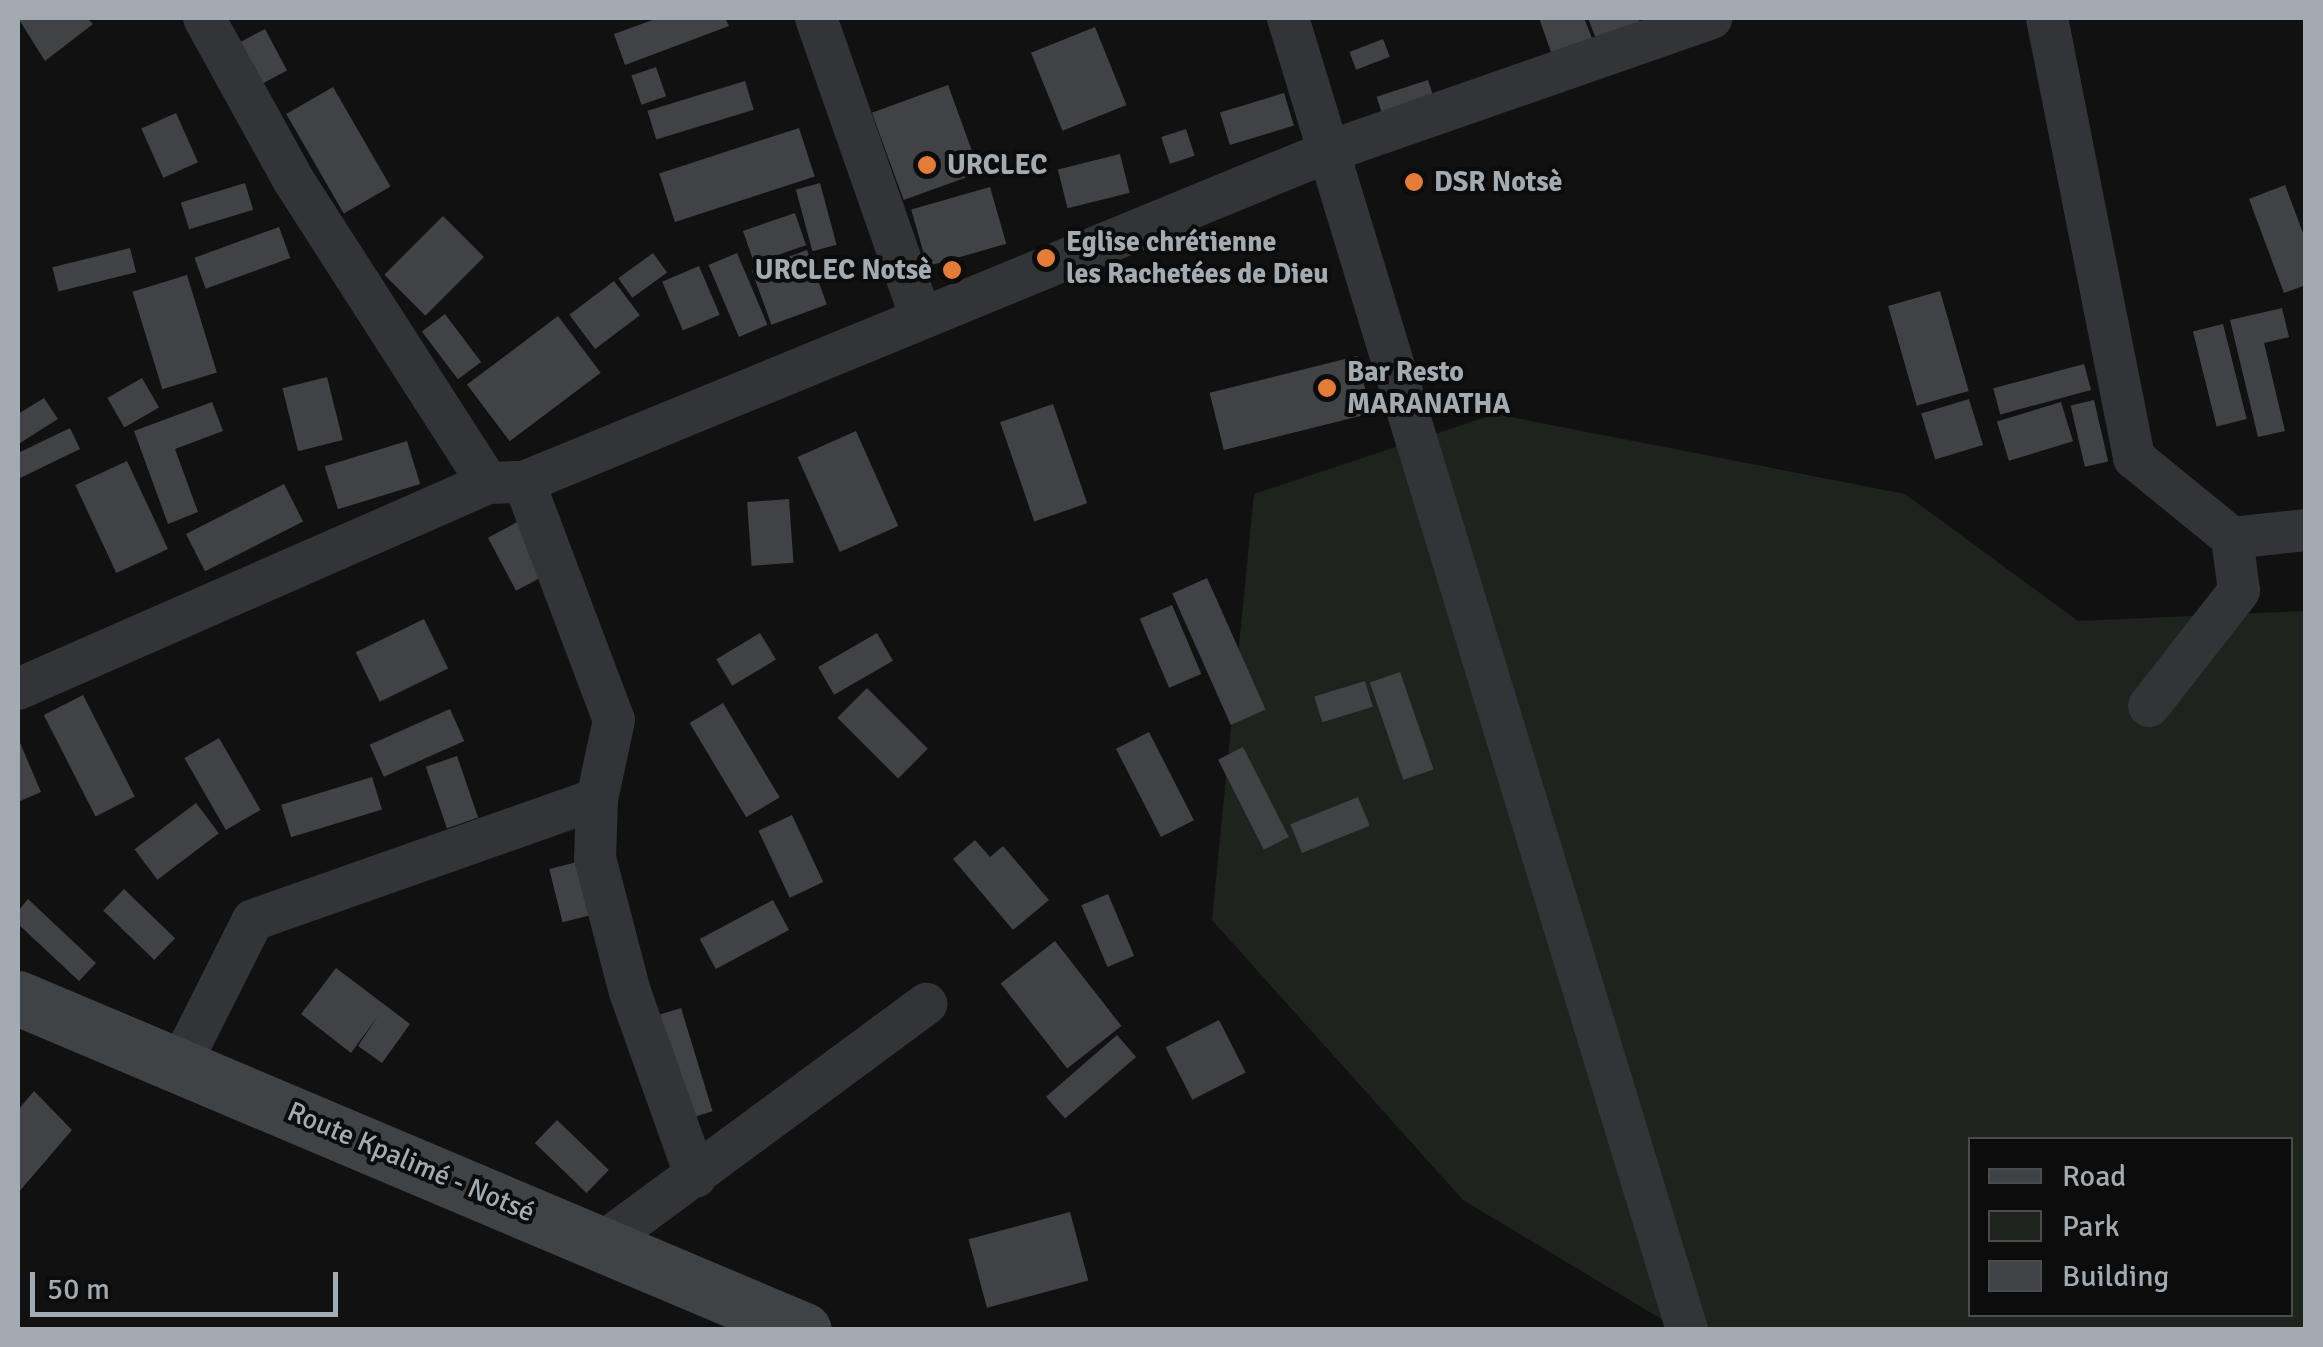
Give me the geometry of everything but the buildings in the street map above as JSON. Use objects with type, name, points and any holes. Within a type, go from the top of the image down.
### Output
[{"type":"main road","name":"Route Kpalimé - Notsé","points":[[18,998],[804,1330]]},
{"type":"street","points":[[204,18],[294,181],[506,482],[614,720],[597,799],[595,858],[696,1176]]},
{"type":"street","points":[[816,18],[920,315]]},
{"type":"street","points":[[1288,18],[1686,1330]]},
{"type":"street","points":[[18,689],[506,482],[1330,151],[1712,18]]},
{"type":"street","points":[[2047,18],[2134,458],[2232,538],[2239,590],[2149,706]]},
{"type":"street","points":[[2232,538],[2306,530]]},
{"type":"street","points":[[180,1065],[253,920],[597,799]]},
{"type":"street","points":[[602,1243],[926,1004]]},
{"type":"green space","points":[[1495,414],[1905,494],[2078,621],[2305,611],[2305,1329],[1678,1329],[1463,1200],[1212,920],[1254,494]]},
{"type":"place","name":"URCLEC","points":[[927,165]]},
{"type":"place","name":"DSR Notsè","points":[[1414,182]]},
{"type":"place","name":"Eglise chrétienne les Rachetées de Dieu","points":[[1046,258]]},
{"type":"place","name":"URCLEC Notsè","points":[[952,270]]},
{"type":"place","name":"Bar Resto MARANATHA","points":[[1327,388]]}]
